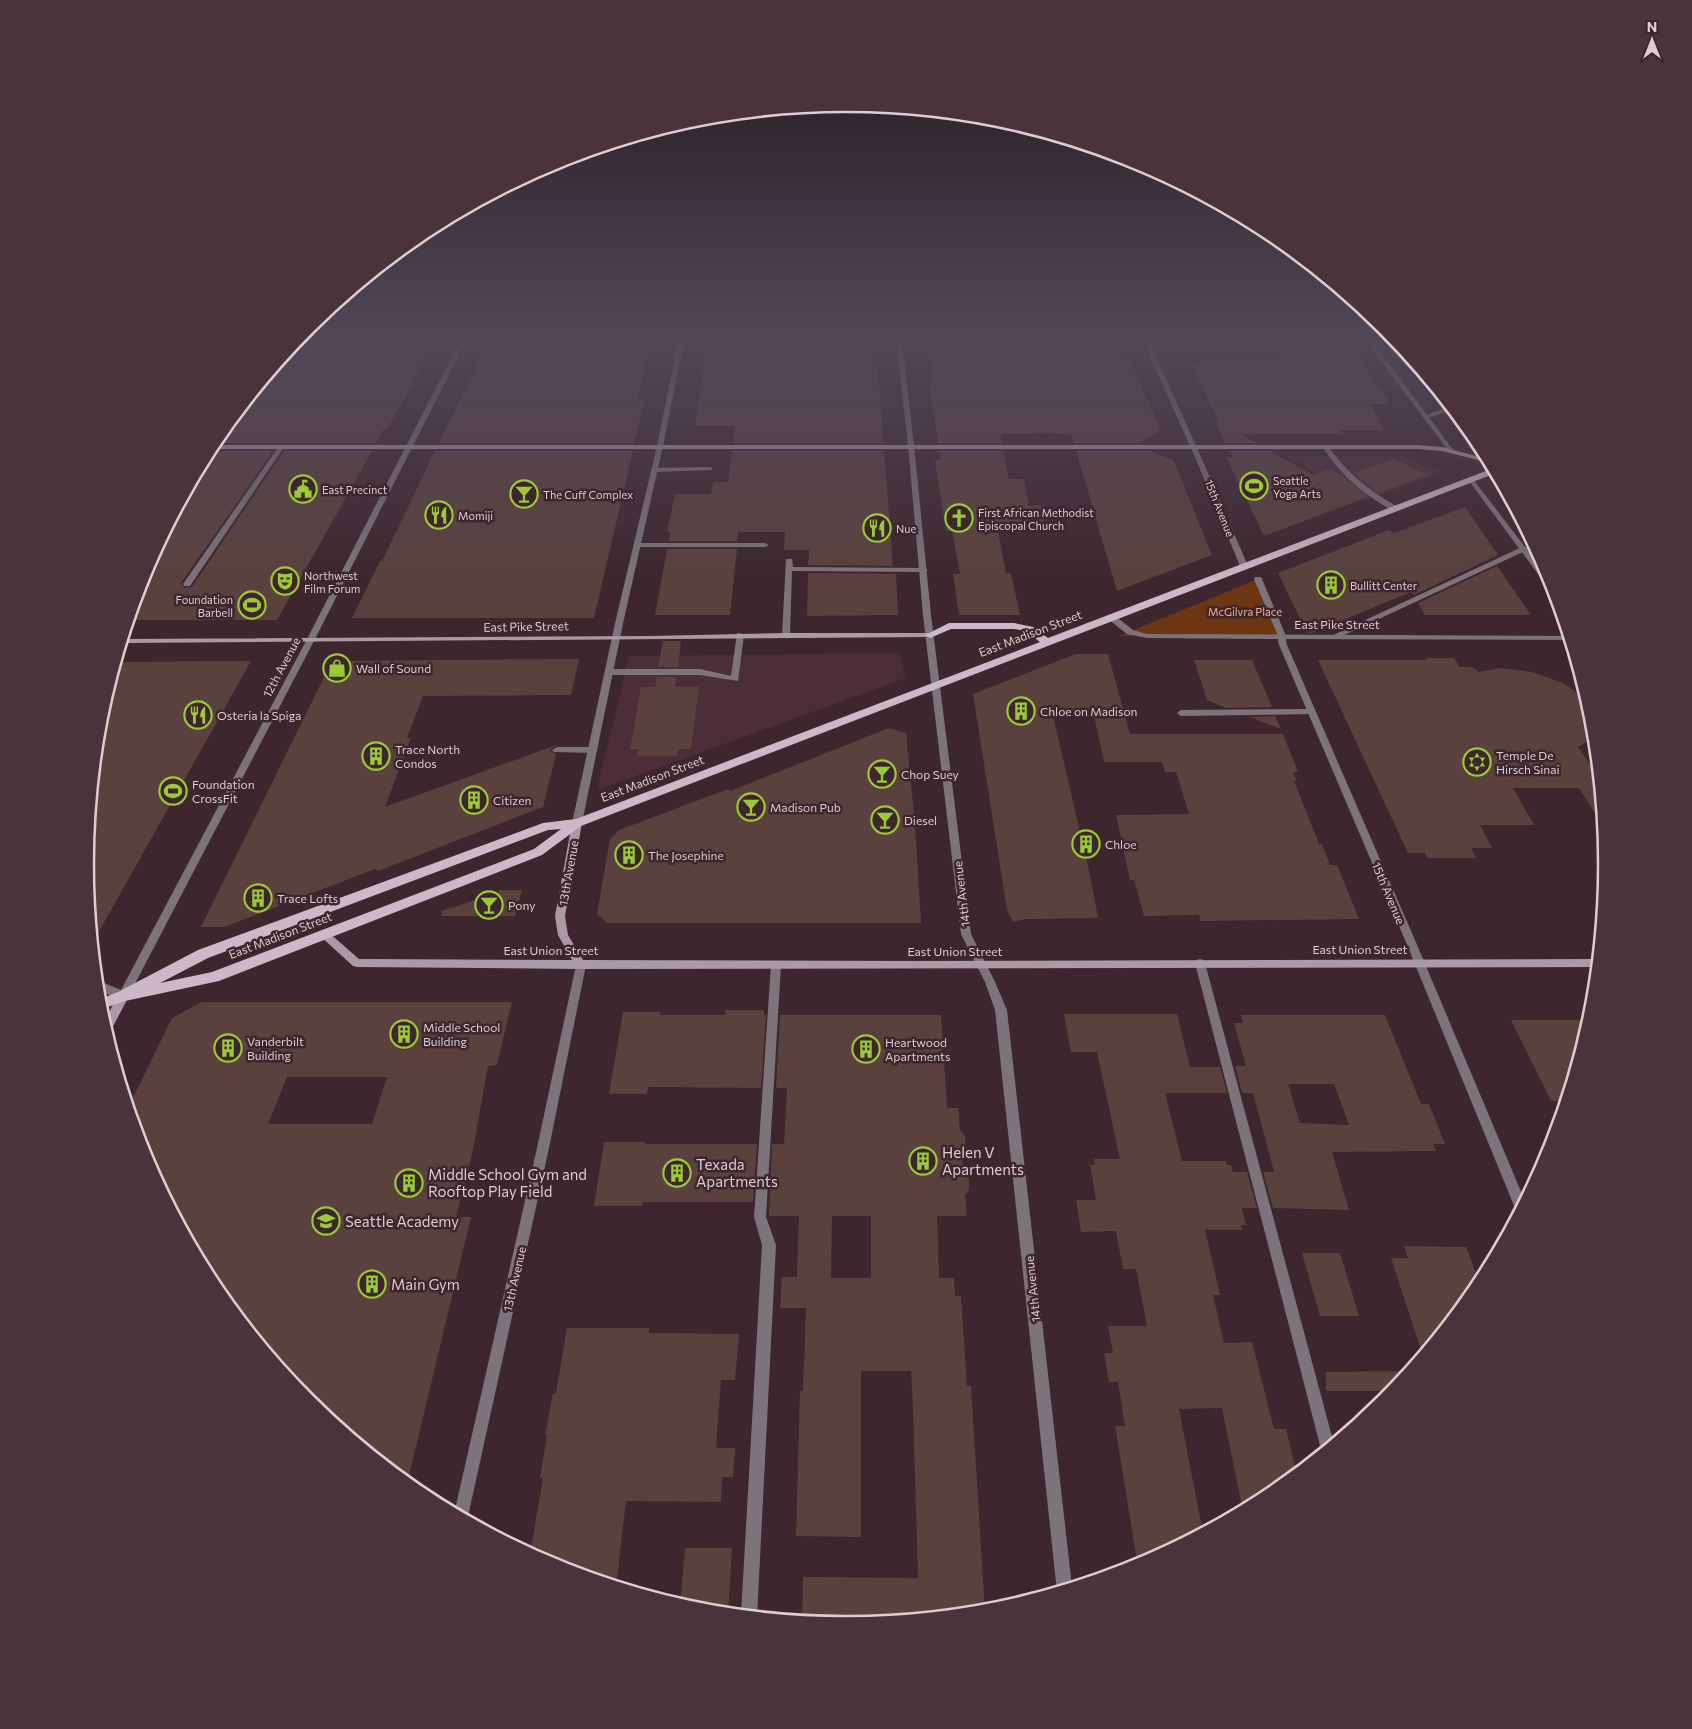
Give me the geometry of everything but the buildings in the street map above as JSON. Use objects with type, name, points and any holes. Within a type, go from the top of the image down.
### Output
[{"type":"main road","points":[[221,447],[1325,446],[1417,447],[1478,458]]},
{"type":"main road","name":"East Madison Street","points":[[107,1002],[123,996],[203,954],[547,826],[577,823],[1488,473]]},
{"type":"main road","points":[[930,635],[949,626],[1014,626],[1029,629],[1047,642]]},
{"type":"main road","name":"East Pike Street","points":[[128,641],[616,638],[786,634],[930,635]]},
{"type":"main road","name":"East Madison Street","points":[[123,996],[214,976],[324,935],[538,852],[577,823]]},
{"type":"main road","name":"13th Avenue","points":[[577,823],[560,916],[563,935],[582,964]]},
{"type":"main road","name":"East Union Street","points":[[324,935],[357,963],[982,965],[1419,962],[1592,963]]},
{"type":"main road","name":"12th Avenue","points":[[110,1021],[123,996]]},
{"type":"street","name":"12th Avenue","points":[[123,996],[310,641],[422,422]]},
{"type":"street","name":"13th Avenue","points":[[577,823],[665,422]]},
{"type":"street","name":"14th Avenue","points":[[908,422],[930,635],[966,934],[982,965],[1001,1010],[1063,1584]]},
{"type":"street","name":"15th Avenue","points":[[1182,422],[1244,566]]},
{"type":"street","points":[[1429,422],[1452,452]]},
{"type":"street","points":[[1325,446],[1337,465],[1375,497],[1396,509]]},
{"type":"street","points":[[187,584],[280,447]]},
{"type":"street","points":[[654,470],[710,469]]},
{"type":"street","points":[[1471,480],[1534,561]]},
{"type":"street","points":[[638,545],[765,545]]},
{"type":"street","points":[[1335,636],[1525,549]]},
{"type":"street","points":[[786,634],[789,565],[924,570]]},
{"type":"street","name":"15th Avenue","points":[[1258,579],[1282,636],[1283,645],[1419,962],[1518,1202]]},
{"type":"street","name":"East Pike Street","points":[[1111,617],[1130,632],[1147,636],[1563,638]]},
{"type":"street","points":[[610,672],[700,672],[735,679],[740,635]]},
{"type":"street","points":[[1181,713],[1312,712]]},
{"type":"street","points":[[557,750],[593,750]]},
{"type":"street","points":[[1200,963],[1326,1443]]},
{"type":"street","name":"13th Avenue","points":[[462,1511],[582,964]]},
{"type":"street","points":[[749,1610],[769,1245],[760,1217],[776,964]]},
{"type":"street","points":[[104,987],[123,996]]},
{"type":"shaded area","points":[[1286,456],[1401,456],[1442,472],[1367,500]]},
{"type":"shaded area","points":[[900,653],[906,678],[597,790],[629,656]]},
{"type":"green space","name":"McGilvra Place","points":[[1258,579],[1282,636],[1119,636]]},
{"type":"place","name":"Seattle Yoga Arts","points":[[1254,486]]},
{"type":"place","name":"East Precinct","points":[[303,489]]},
{"type":"place","name":"The Cuff Complex","points":[[524,494]]},
{"type":"place","name":"Momiji","points":[[439,515]]},
{"type":"place","name":"First African Methodist Episcopal Church","points":[[959,518]]},
{"type":"place","name":"Nue","points":[[877,528]]},
{"type":"place","name":"Northwest Film Forum","points":[[285,581]]},
{"type":"place","name":"Bullitt Center","points":[[1331,585]]},
{"type":"place","name":"Foundation Barbell","points":[[252,605]]},
{"type":"place","name":"Wall of Sound","points":[[337,668]]},
{"type":"place","name":"Chloe on Madison","points":[[1021,711]]},
{"type":"place","name":"Osteria la Spiga","points":[[198,715]]},
{"type":"place","name":"Trace North Condos","points":[[376,756]]},
{"type":"place","name":"Temple De Hirsch Sinai","points":[[1477,762]]},
{"type":"place","name":"Chop Suey","points":[[882,774]]},
{"type":"place","name":"Foundation CrossFit","points":[[173,791]]},
{"type":"place","name":"Citizen","points":[[474,800]]},
{"type":"place","name":"Madison Pub","points":[[751,807]]},
{"type":"place","name":"Diesel","points":[[885,820]]},
{"type":"place","name":"Chloe","points":[[1086,844]]},
{"type":"place","name":"The Josephine","points":[[629,855]]},
{"type":"place","name":"Trace Lofts","points":[[258,898]]},
{"type":"place","name":"Pony","points":[[489,905]]},
{"type":"place","name":"Middle School Building","points":[[404,1034]]},
{"type":"place","name":"Vanderbilt Building","points":[[228,1048]]},
{"type":"place","name":"Heartwood Apartments","points":[[866,1049]]},
{"type":"place","name":"Helen V Apartments","points":[[923,1161]]},
{"type":"place","name":"Texada Apartments","points":[[677,1173]]},
{"type":"place","name":"Middle School Gym and Rooftop Play Field","points":[[409,1183]]},
{"type":"place","name":"Seattle Academy","points":[[326,1221]]},
{"type":"place","name":"Main Gym","points":[[372,1284]]}]
